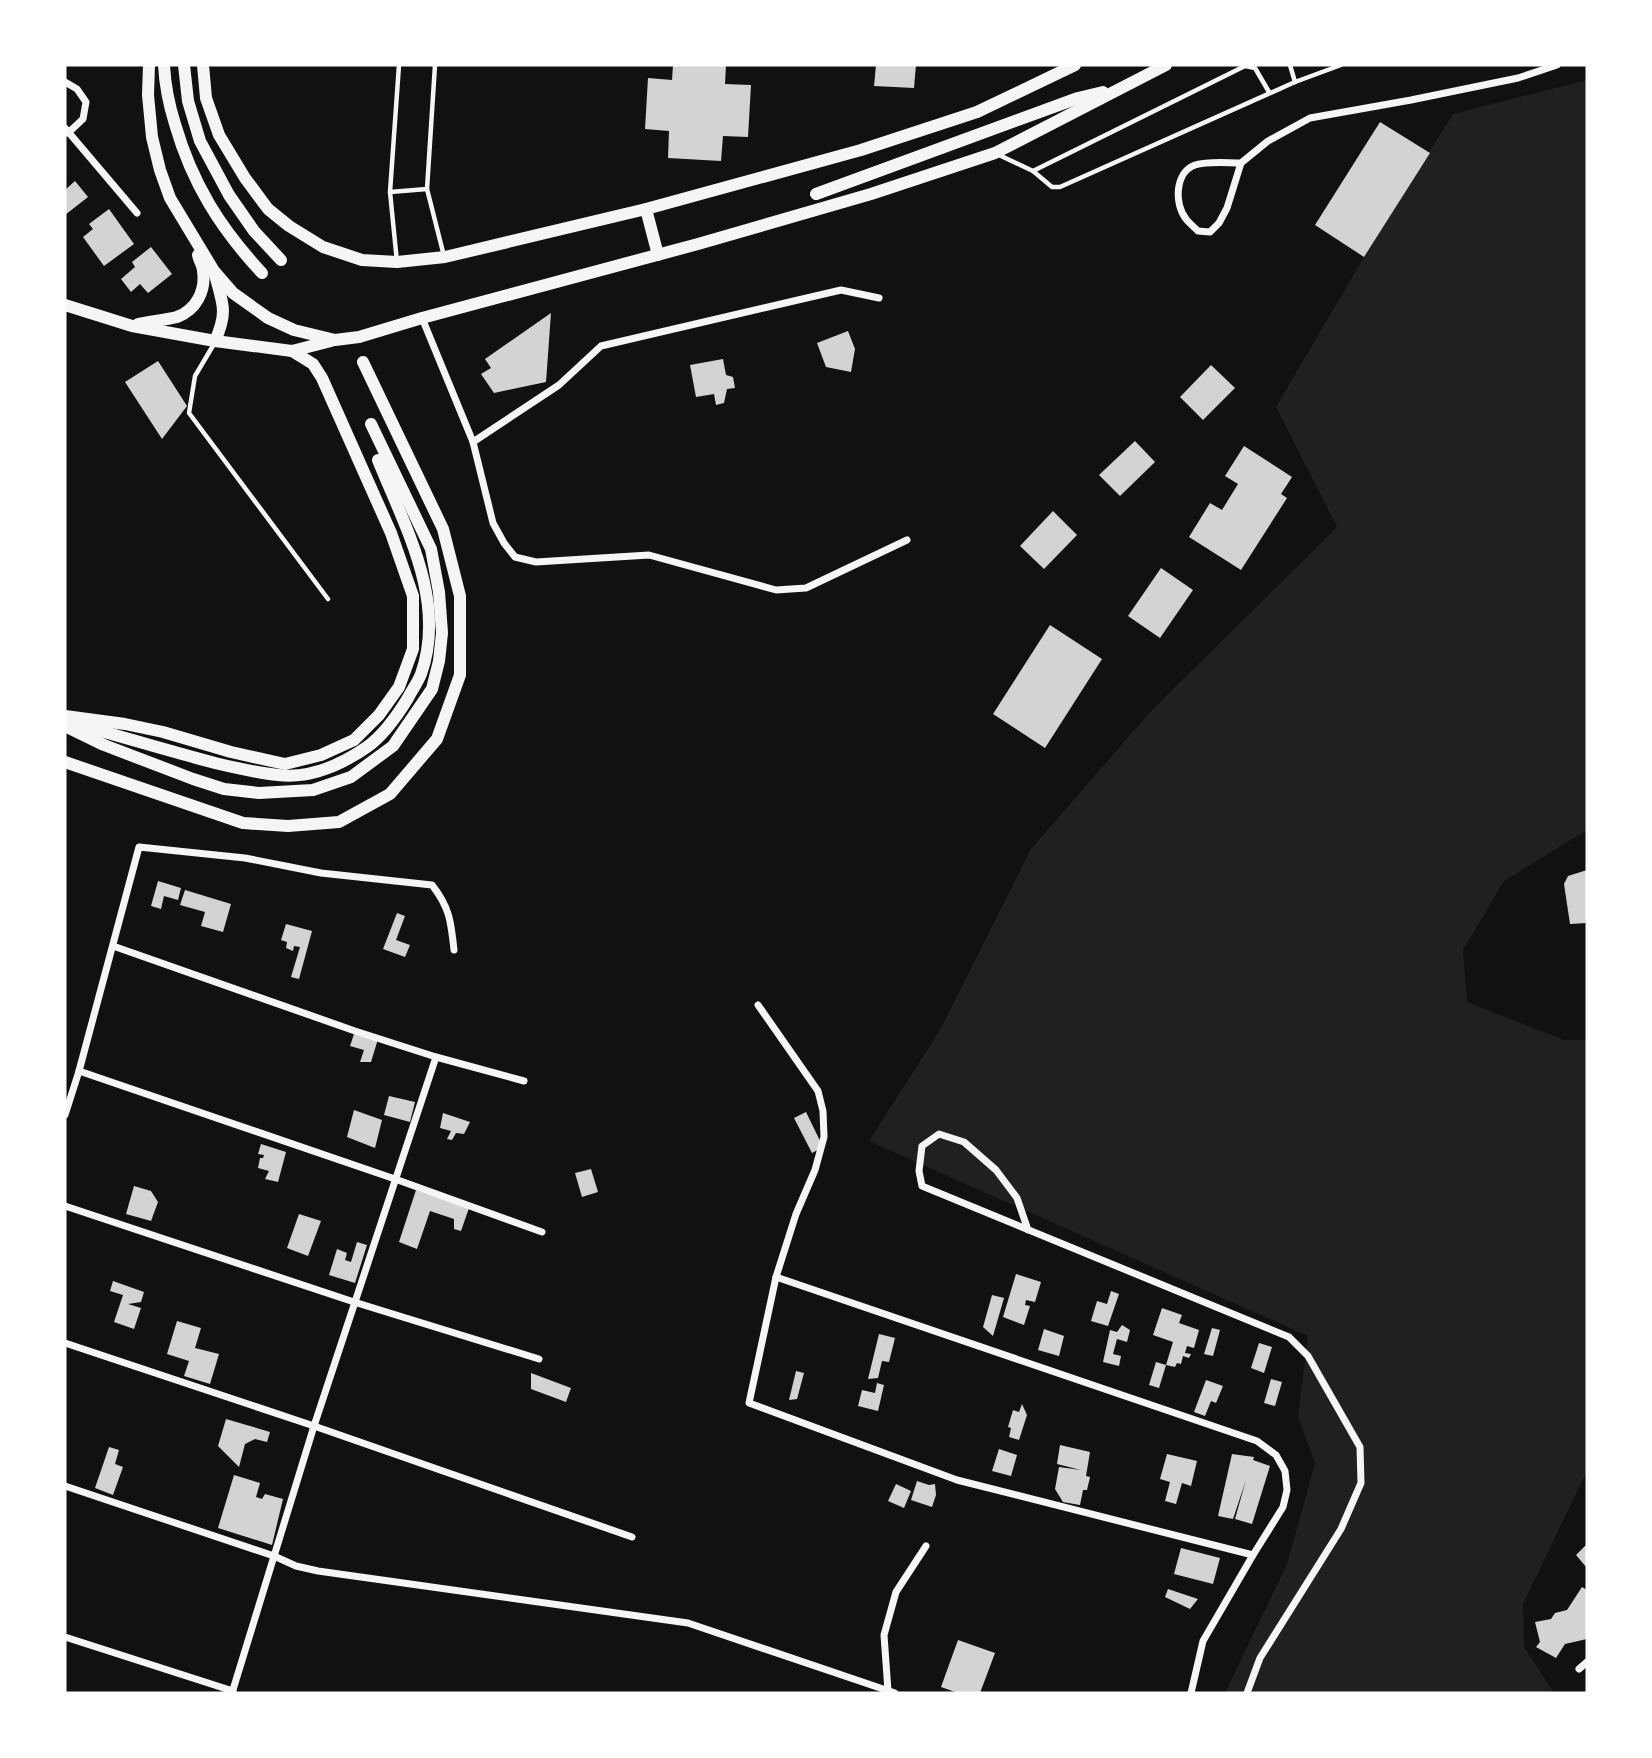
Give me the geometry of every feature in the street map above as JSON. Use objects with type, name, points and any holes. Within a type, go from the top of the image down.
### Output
[{"type":"main road","points":[[149,65],[148,95],[152,137],[160,170],[170,198],[214,271],[233,293],[268,318],[294,330],[335,340]]},
{"type":"main road","points":[[164,65],[170,107],[193,175],[209,206],[237,247],[262,273]]},
{"type":"main road","points":[[184,65],[188,101],[200,141],[235,204],[254,231],[281,260]]},
{"type":"main road","points":[[203,65],[206,98],[219,135],[268,209],[323,247],[362,260],[397,262],[444,257],[646,209],[861,150],[977,112],[1075,65]]},
{"type":"main road","points":[[65,305],[132,326],[292,351],[359,337],[872,194],[995,153],[1166,65]]},
{"type":"main road","points":[[816,194],[1078,98],[1121,89]]},
{"type":"main road","points":[[646,209],[658,255]]},
{"type":"main road","points":[[132,326],[176,317],[190,310],[197,302],[203,289],[203,270],[187,229]]},
{"type":"main road","points":[[214,271],[224,316],[215,341]]},
{"type":"main road","points":[[65,718],[125,724],[285,764],[321,755],[354,740],[379,715],[399,687],[413,649],[414,596],[391,533],[322,378],[313,364],[292,351]]},
{"type":"main road","points":[[65,762],[243,824],[288,826],[340,822],[390,794],[437,739],[460,675],[460,596],[443,529],[363,362]]},
{"type":"main road","points":[[383,387],[391,423]]},
{"type":"main road","points":[[65,726],[104,746],[193,779],[224,789],[259,793],[313,790],[351,777],[393,746],[432,689],[442,633],[439,592],[431,550],[371,424]]},
{"type":"main road","points":[[65,718],[184,755],[280,776],[317,773],[350,759],[376,741],[399,713],[420,676],[429,641],[427,602],[420,562],[378,460]]},
{"type":"street","points":[[142,65],[148,95]]},
{"type":"street","points":[[1241,163],[1192,166],[1182,176],[1178,196],[1184,217],[1198,231],[1210,232],[1219,223],[1227,208],[1241,163],[1268,141],[1310,118],[1518,78],[1557,65]]},
{"type":"street","points":[[65,82],[77,89],[86,102],[83,119],[66,130],[137,213]]},
{"type":"street","points":[[473,442],[559,385],[601,346],[841,290],[879,298]]},
{"type":"street","points":[[422,318],[473,442],[493,523],[515,557],[536,562],[649,555],[776,590],[806,588],[906,540]]},
{"type":"street","points":[[65,1115],[139,847],[245,858],[321,873],[432,885],[442,899],[451,920],[454,950]]},
{"type":"street","points":[[113,946],[342,1027],[524,1081]]},
{"type":"street","points":[[758,1005],[818,1091],[823,1111],[824,1137],[815,1170],[796,1213],[776,1277],[749,1403],[957,1480],[1252,1555]]},
{"type":"street","points":[[65,1637],[232,1692],[314,1426],[436,1057]]},
{"type":"street","points":[[79,1071],[542,1232]]},
{"type":"street","points":[[1028,1230],[1017,1198],[996,1170],[964,1142],[939,1133],[922,1146],[919,1171],[922,1186],[1028,1230],[1289,1337],[1308,1356],[1360,1447],[1361,1483],[1341,1529],[1260,1658],[1247,1693]]},
{"type":"street","points":[[65,1206],[354,1302],[539,1359]]},
{"type":"street","points":[[776,1277],[1257,1441],[1276,1455],[1285,1471],[1287,1490],[1283,1507],[1203,1641],[1191,1693]]},
{"type":"street","points":[[65,1343],[632,1537]]},
{"type":"street","points":[[65,1486],[274,1556],[296,1566],[688,1623],[891,1692],[884,1635],[896,1592],[926,1546]]},
{"type":"street","points":[[1579,1669],[1587,1662]]},
{"type":"lane","points":[[397,262],[390,192],[399,65]]},
{"type":"lane","points":[[435,65],[427,188],[444,257]]},
{"type":"lane","points":[[1290,65],[1295,82]]},
{"type":"lane","points":[[995,153],[1033,171],[1052,187],[1060,187],[1269,92],[1341,65]]},
{"type":"lane","points":[[1033,171],[1245,66],[1255,68],[1269,92]]},
{"type":"lane","points":[[390,192],[427,188]]},
{"type":"lane","points":[[215,341],[195,376],[189,413],[328,599]]},
{"type":"shaded area","points":[[1587,80],[1587,830],[1504,881],[1463,950],[1467,1002],[1564,1040],[1587,1040],[1587,1471],[1523,1604],[1524,1647],[1554,1693],[1225,1693],[1287,1564],[1315,1463],[1298,1417],[1308,1336],[869,1141],[940,1030],[1031,849],[1150,712],[1337,527],[1276,407],[1364,257],[1453,114]]},
{"type":"building","points":[[673,65],[726,65],[725,84],[751,85],[748,137],[723,136],[721,161],[668,158],[669,131],[645,129],[648,78],[672,80]]},
{"type":"building","points":[[876,65],[916,65],[914,88],[874,86]]},
{"type":"building","points":[[1380,122],[1430,153],[1364,257],[1315,225]]},
{"type":"building","points":[[75,181],[88,197],[65,215],[65,190]]},
{"type":"building","points":[[109,209],[134,244],[104,266],[83,237],[93,229],[89,224]]},
{"type":"building","points":[[151,247],[172,274],[148,293],[140,284],[131,292],[121,279],[135,267],[132,262]]},
{"type":"building","points":[[551,313],[546,382],[494,393],[481,374],[491,368],[485,359]]},
{"type":"building","points":[[848,331],[855,349],[851,372],[826,367],[817,343]]},
{"type":"building","points":[[723,359],[726,375],[733,377],[735,388],[727,389],[724,403],[716,405],[714,394],[696,397],[690,365]]},
{"type":"building","points":[[158,361],[187,406],[162,439],[125,382]]},
{"type":"building","points":[[1211,365],[1235,388],[1203,420],[1180,397]]},
{"type":"building","points":[[1135,441],[1155,462],[1120,496],[1099,475]]},
{"type":"building","points":[[1244,446],[1292,477],[1281,494],[1287,498],[1241,570],[1189,537],[1210,503],[1222,510],[1238,484],[1225,476]]},
{"type":"building","points":[[1053,511],[1077,535],[1044,569],[1020,546]]},
{"type":"building","points":[[1161,568],[1193,590],[1160,638],[1128,616]]},
{"type":"building","points":[[1050,625],[1102,659],[1045,748],[993,714]]},
{"type":"building","points":[[1587,870],[1587,923],[1570,924],[1564,884],[1568,876]]},
{"type":"building","points":[[158,881],[181,888],[178,900],[164,896],[161,909],[151,906]]},
{"type":"building","points":[[185,890],[231,904],[223,932],[201,926],[205,912],[180,905]]},
{"type":"building","points":[[397,913],[405,916],[396,940],[410,945],[405,957],[383,949]]},
{"type":"building","points":[[286,924],[312,931],[299,979],[291,977],[300,947],[294,946],[293,951],[286,948],[287,942],[281,940]]},
{"type":"building","points":[[355,1031],[378,1039],[371,1062],[360,1062],[364,1050],[350,1046]]},
{"type":"building","points":[[389,1096],[415,1102],[410,1122],[384,1115]]},
{"type":"building","points":[[354,1110],[382,1120],[375,1148],[347,1137]]},
{"type":"building","points":[[806,1112],[823,1147],[812,1153],[794,1118]]},
{"type":"building","points":[[443,1113],[470,1122],[464,1134],[456,1133],[452,1140],[447,1139],[451,1131],[440,1128]]},
{"type":"building","points":[[261,1144],[286,1152],[278,1182],[265,1179],[269,1171],[258,1168],[260,1158],[264,1155],[258,1154]]},
{"type":"building","points":[[591,1169],[598,1192],[582,1197],[575,1173]]},
{"type":"building","points":[[134,1186],[151,1191],[158,1202],[151,1221],[126,1214]]},
{"type":"building","points":[[416,1190],[469,1208],[461,1231],[454,1229],[454,1219],[430,1211],[417,1249],[399,1242]]},
{"type":"building","points":[[299,1214],[321,1221],[308,1256],[287,1248]]},
{"type":"building","points":[[357,1242],[367,1245],[355,1283],[329,1275],[337,1249],[347,1253],[345,1260],[351,1262]]},
{"type":"building","points":[[1016,1274],[1041,1282],[1035,1302],[1026,1300],[1025,1305],[1030,1306],[1024,1325],[1003,1317]]},
{"type":"building","points":[[113,1281],[144,1292],[141,1302],[128,1304],[141,1308],[134,1329],[114,1322],[123,1295],[110,1291]]},
{"type":"building","points":[[1111,1291],[1119,1294],[1108,1326],[1091,1321],[1097,1301],[1107,1304]]},
{"type":"building","points":[[992,1295],[1004,1298],[993,1336],[983,1327]]},
{"type":"building","points":[[1162,1308],[1182,1315],[1179,1323],[1199,1330],[1194,1348],[1187,1346],[1185,1353],[1191,1354],[1189,1358],[1183,1356],[1181,1364],[1177,1363],[1175,1367],[1166,1365],[1173,1342],[1153,1335]]},
{"type":"building","points":[[177,1321],[201,1328],[195,1348],[219,1354],[210,1384],[184,1376],[189,1361],[167,1354]]},
{"type":"building","points":[[1122,1325],[1130,1330],[1127,1342],[1117,1339],[1113,1354],[1121,1356],[1119,1366],[1103,1362],[1110,1330],[1117,1332]]},
{"type":"building","points":[[1212,1328],[1220,1330],[1213,1356],[1204,1354]]},
{"type":"building","points":[[1044,1329],[1064,1336],[1059,1356],[1038,1350]]},
{"type":"building","points":[[879,1334],[895,1338],[889,1362],[882,1361],[878,1378],[868,1379]]},
{"type":"building","points":[[1259,1343],[1272,1347],[1264,1373],[1251,1368]]},
{"type":"building","points":[[1156,1362],[1166,1365],[1159,1388],[1149,1385]]},
{"type":"building","points":[[796,1371],[804,1373],[797,1399],[789,1400]]},
{"type":"building","points":[[531,1373],[571,1388],[566,1402],[531,1389]]},
{"type":"building","points":[[1271,1379],[1282,1382],[1275,1406],[1264,1403]]},
{"type":"building","points":[[1206,1380],[1223,1386],[1216,1403],[1211,1401],[1205,1416],[1194,1412]]},
{"type":"building","points":[[877,1383],[884,1385],[878,1411],[858,1406],[862,1390],[875,1393]]},
{"type":"building","points":[[1022,1404],[1027,1415],[1019,1440],[1009,1437],[1011,1428],[1008,1427],[1013,1410],[1019,1412]]},
{"type":"building","points":[[226,1419],[270,1432],[267,1442],[255,1439],[245,1444],[239,1467],[218,1446]]},
{"type":"building","points":[[1060,1445],[1090,1452],[1086,1476],[1090,1477],[1087,1490],[1083,1490],[1080,1505],[1063,1502],[1055,1489],[1059,1467],[1081,1470],[1057,1464]]},
{"type":"building","points":[[109,1447],[119,1450],[115,1464],[123,1467],[113,1495],[95,1488]]},
{"type":"building","points":[[999,1449],[1017,1455],[1011,1476],[992,1471]]},
{"type":"building","points":[[1167,1454],[1197,1461],[1191,1486],[1182,1483],[1176,1504],[1165,1501],[1170,1482],[1160,1479]]},
{"type":"building","points":[[1232,1454],[1254,1457],[1253,1460],[1270,1466],[1252,1524],[1235,1519],[1246,1480],[1233,1519],[1218,1516]]},
{"type":"building","points":[[234,1475],[260,1483],[256,1497],[262,1499],[265,1494],[283,1499],[272,1545],[218,1528]]},
{"type":"building","points":[[917,1481],[935,1484],[936,1495],[932,1507],[911,1500]]},
{"type":"building","points":[[896,1484],[911,1491],[904,1508],[888,1501]]},
{"type":"building","points":[[1587,1544],[1587,1568],[1576,1555]]},
{"type":"building","points":[[1181,1548],[1220,1558],[1213,1584],[1174,1574]]},
{"type":"building","points":[[1582,1587],[1587,1590],[1587,1639],[1565,1644],[1556,1658],[1536,1647],[1540,1642],[1535,1622],[1551,1619],[1555,1613],[1567,1610]]},
{"type":"building","points":[[1168,1589],[1198,1599],[1190,1609],[1165,1597]]},
{"type":"building","points":[[958,1640],[995,1653],[980,1693],[958,1693],[941,1687]]}]
